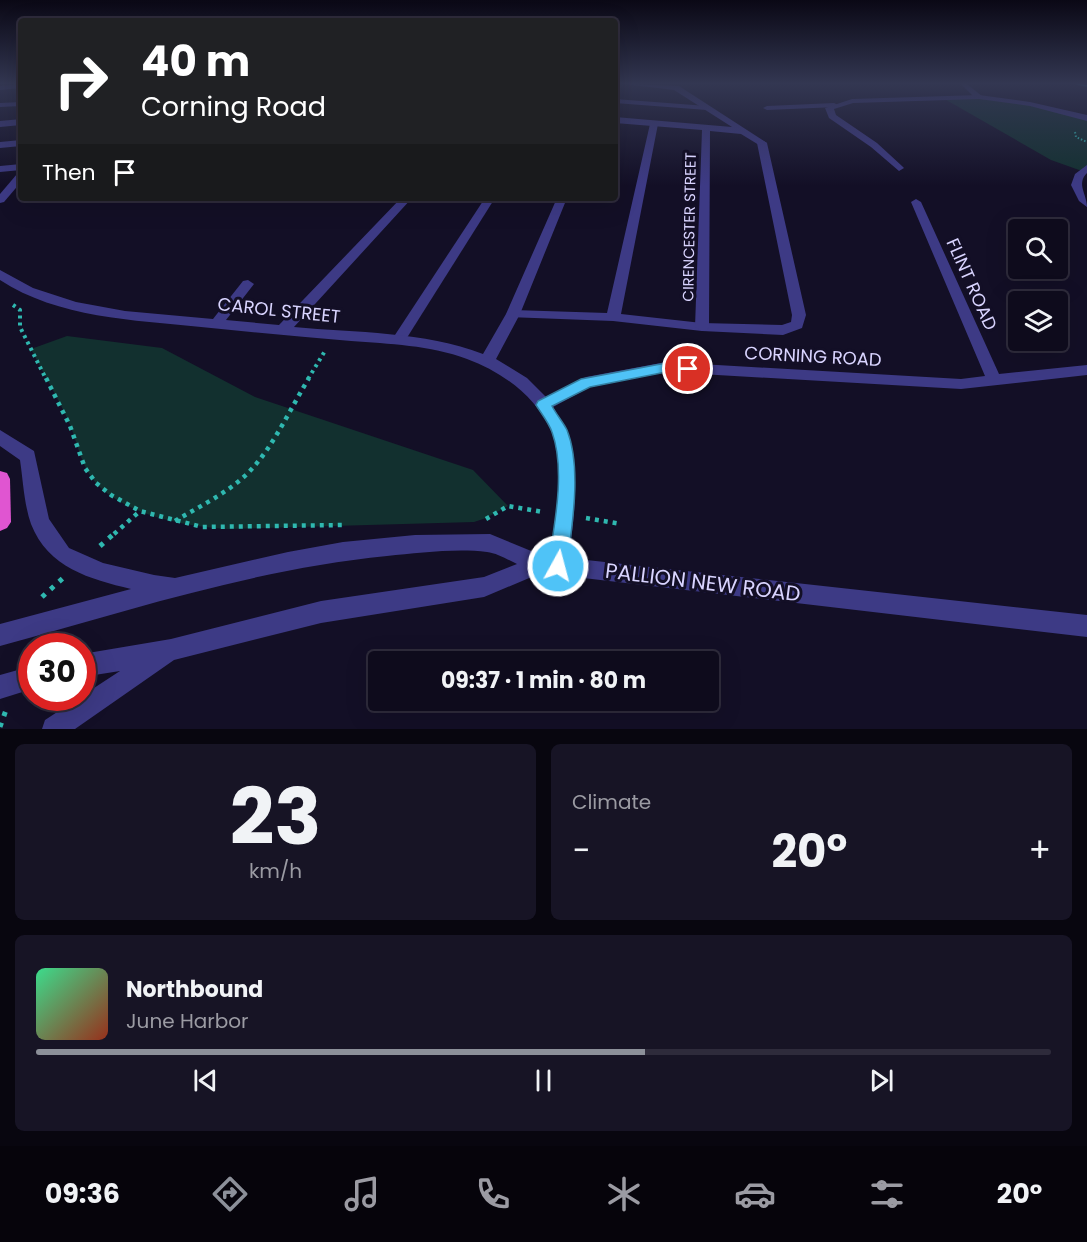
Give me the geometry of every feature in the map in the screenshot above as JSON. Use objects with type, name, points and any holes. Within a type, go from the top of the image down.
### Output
[{"type":"highway","points":[[0,478],[0,522]]},
{"type":"street","points":[[513,314],[613,318],[702,327],[783,330],[797,325],[798,315],[762,143],[724,118]]},
{"type":"street","points":[[835,118],[874,145],[899,168]]},
{"type":"street","points":[[618,120],[745,131]]},
{"type":"street","points":[[0,124],[18,122]]},
{"type":"street","points":[[613,318],[654,124]]},
{"type":"street","name":"CIRENCESTER STREET","points":[[702,327],[706,129]]},
{"type":"street","points":[[0,145],[18,143]]},
{"type":"street","points":[[0,169],[18,167]]},
{"type":"street","points":[[1087,168],[1077,177],[1074,184],[1076,191],[1087,204]]},
{"type":"street","points":[[0,200],[18,179]]},
{"type":"street","points":[[282,330],[403,201]]},
{"type":"street","points":[[398,341],[488,201]]},
{"type":"street","points":[[487,361],[513,314],[561,201]]},
{"type":"street","name":"FLINT ROAD","points":[[916,202],[994,380]]},
{"type":"street","name":"CAROL STREET","points":[[0,274],[13,284],[39,296],[76,306],[125,315],[430,345],[487,361],[510,373],[529,387],[560,432],[566,468],[564,515],[549,565]]},
{"type":"street","points":[[216,324],[248,284]]},
{"type":"street","name":"CORNING ROAD","points":[[543,405],[586,382],[666,368],[961,384],[1087,370]]},
{"type":"street","name":"PALLION NEW ROAD","points":[[0,437],[28,456],[40,522],[62,554],[101,572],[154,585],[181,586]]},
{"type":"street","name":"PALLION NEW ROAD","points":[[0,635],[181,586],[342,550],[415,544],[490,543],[549,565],[1087,626]]},
{"type":"street","points":[[96,663],[171,650],[321,612],[484,587],[549,565]]},
{"type":"street","points":[[54,729],[171,650]]},
{"type":"street","points":[[0,687],[18,681]]},
{"type":"path","points":[[7,301],[20,310],[20,327],[70,426],[85,468],[96,483],[111,495],[140,511],[202,527],[228,529],[349,525]]},
{"type":"path","points":[[174,521],[232,486],[249,472],[262,456],[335,335]]},
{"type":"path","points":[[480,520],[508,506]]},
{"type":"green space","points":[[978,118],[1087,118],[1087,168],[1082,171],[1051,160]]},
{"type":"green space","points":[[67,336],[162,348],[255,397],[473,470],[508,506],[474,522],[228,529],[176,522],[139,511],[107,493],[91,476],[67,417],[31,349]]},
{"type":"route","points":[[558,566],[564,515],[566,468],[560,432],[543,405],[586,382],[666,368],[688,369]]}]
